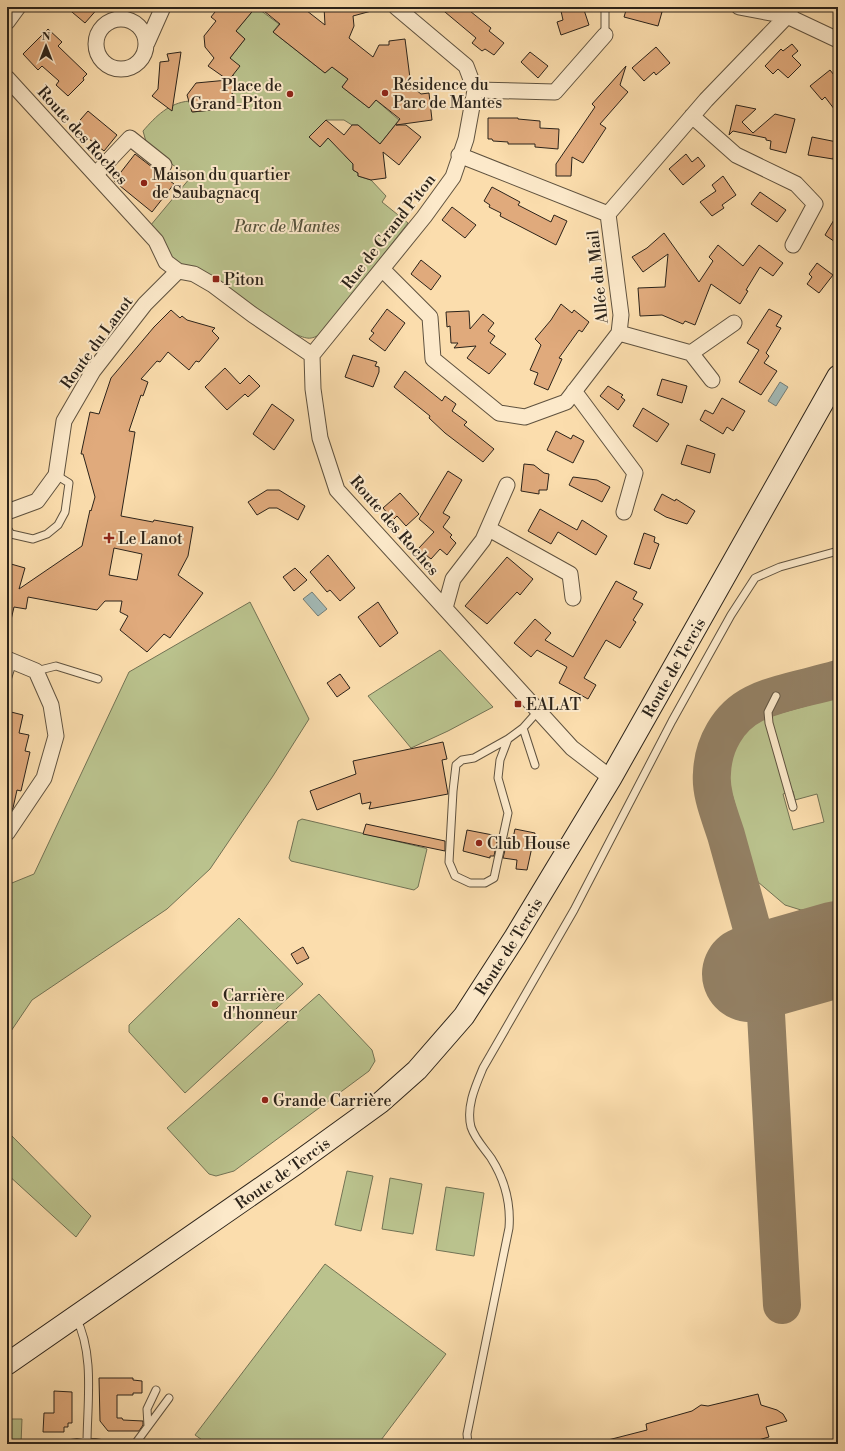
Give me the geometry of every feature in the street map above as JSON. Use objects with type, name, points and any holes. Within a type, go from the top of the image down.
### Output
[{"type":"main road","name":"Route de Tercis","points":[[7,1364],[381,1102],[417,1070],[464,1016],[515,937],[611,778],[838,376]]},
{"type":"street","points":[[7,22],[18,7]]},
{"type":"street","points":[[147,43],[163,7]]},
{"type":"street","points":[[396,7],[466,66],[475,90],[555,92],[605,35]]},
{"type":"street","points":[[738,7],[790,12],[838,40]]},
{"type":"street","name":"Allée du Mail","points":[[382,269],[430,317],[433,359],[499,413],[525,417],[566,402],[619,333],[621,315],[608,214],[692,116],[790,12]]},
{"type":"street","name":"Route des Roches","points":[[7,78],[156,241],[166,262],[178,271],[194,274],[213,285],[253,315],[312,355],[313,389],[320,438],[337,490],[572,748],[611,778]]},
{"type":"street","name":"Rue de Grand Piton","points":[[312,355],[424,218],[453,177],[459,155],[466,139],[475,90]]},
{"type":"street","points":[[692,116],[736,155],[796,184],[815,204],[793,245]]},
{"type":"street","points":[[96,174],[130,138],[164,165]]},
{"type":"street","points":[[459,155],[608,214]]},
{"type":"street","name":"Route du Lanot","points":[[7,512],[37,501],[56,475],[64,421],[93,371],[145,304],[178,271]]},
{"type":"street","points":[[691,353],[734,323]]},
{"type":"street","points":[[619,333],[691,353],[712,380]]},
{"type":"street","points":[[574,391],[635,473],[624,512]]},
{"type":"street","points":[[445,608],[453,579],[483,540],[507,485]]},
{"type":"street","points":[[489,529],[570,574],[573,598]]},
{"type":"street","points":[[7,832],[44,778],[56,736],[51,705],[36,671],[10,660]]},
{"type":"lane","points":[[605,7],[605,35]]},
{"type":"lane","points":[[7,528],[11,534],[33,539],[47,534],[58,525],[65,512],[69,483],[56,475]]},
{"type":"lane","points":[[468,1444],[467,1434],[509,1228],[510,1212],[508,1193],[502,1177],[478,1141],[471,1127],[470,1109],[473,1091],[484,1068],[574,910],[672,721],[731,615],[755,578],[780,567],[838,551]]},
{"type":"lane","points":[[7,680],[10,660]]},
{"type":"lane","points":[[36,671],[56,666],[98,679]]},
{"type":"lane","points":[[776,696],[768,712],[769,723],[793,808]]},
{"type":"lane","points":[[508,739],[500,760],[498,778],[508,813],[499,864],[494,878],[485,883],[470,883],[455,876],[449,862],[456,765],[462,760],[474,758],[508,739],[523,728],[539,710]]},
{"type":"lane","points":[[523,728],[535,765]]},
{"type":"lane","points":[[75,1317],[81,1327],[87,1354],[86,1442]]},
{"type":"lane","points":[[148,1426],[147,1409],[156,1390]]},
{"type":"lane","points":[[135,1444],[169,1398]]},
{"type":"lane","points":[[68,1444],[86,1442],[103,1444]]},
{"type":"green space","name":"Parc de Mantes","points":[[256,7],[279,24],[273,32],[325,73],[332,67],[348,79],[342,87],[369,108],[376,100],[399,120],[380,144],[358,125],[352,125],[344,120],[326,120],[309,137],[320,147],[328,138],[345,153],[345,156],[353,164],[353,170],[358,173],[358,176],[371,180],[386,196],[382,202],[408,223],[323,332],[311,338],[305,338],[292,333],[196,267],[175,264],[150,226],[190,178],[147,145],[143,131],[163,111],[175,104],[189,101],[193,112],[221,109],[221,104],[233,102],[232,93],[235,83],[230,58],[245,39],[236,31]]},
{"type":"green space","points":[[250,602],[309,719],[273,776],[210,869],[167,909],[32,1000],[7,1037],[7,885],[34,874],[129,672]]},
{"type":"green space","points":[[440,650],[493,707],[448,731],[411,748],[368,696]]},
{"type":"green space","points":[[838,697],[838,904],[818,909],[801,910],[785,905],[758,882],[752,866],[725,769],[737,738],[759,719]],"holes":[[[793,791],[795,800],[817,794],[824,822],[793,830],[783,794]]]},
{"type":"green space","points":[[302,819],[427,849],[418,887],[414,890],[291,861],[289,858],[298,821]]},
{"type":"green space","name":"Carrière d'honneur","points":[[239,918],[303,984],[185,1093],[129,1032],[129,1025]]},
{"type":"green space","name":"Grande Carrière","points":[[319,994],[372,1050],[375,1061],[369,1071],[234,1171],[216,1176],[209,1174],[167,1128]]},
{"type":"green space","points":[[7,1131],[91,1216],[76,1237],[7,1174]]},
{"type":"green space","points":[[347,1171],[373,1176],[361,1231],[335,1225]]},
{"type":"green space","points":[[390,1178],[422,1184],[413,1234],[382,1229]]},
{"type":"green space","points":[[446,1187],[484,1193],[474,1256],[436,1250]]},
{"type":"green space","points":[[325,1264],[446,1354],[378,1444],[208,1444],[195,1435]]},
{"type":"green space","points":[[7,1419],[22,1419],[21,1444],[7,1444]]},
{"type":"water","points":[[780,382],[788,387],[776,406],[768,401]]},
{"type":"water","points":[[312,592],[327,609],[318,616],[303,599]]},
{"type":"building","points":[[66,7],[99,7],[85,23]]},
{"type":"building","points":[[219,7],[256,7],[236,31],[245,39],[230,58],[240,66],[229,80],[235,83],[236,89],[232,93],[234,102],[221,104],[221,109],[192,112],[187,95],[196,83],[228,80],[208,66],[214,58],[205,47],[204,36],[216,21],[211,17]]},
{"type":"building","name":"Résidence du Parc de Mantes","points":[[259,7],[302,7],[325,25],[324,7],[375,7],[375,10],[353,16],[354,26],[349,38],[373,57],[379,45],[389,45],[389,41],[405,39],[411,86],[421,94],[429,93],[432,120],[396,125],[406,125],[421,137],[399,165],[383,152],[386,178],[371,180],[358,176],[358,173],[353,170],[353,164],[328,138],[320,147],[309,137],[326,120],[344,135],[352,125],[358,125],[380,144],[400,119],[376,100],[369,108],[342,87],[348,79],[332,67],[325,73],[273,32],[280,24]]},
{"type":"building","points":[[439,7],[465,7],[491,28],[489,31],[504,43],[494,55],[485,49],[482,51],[472,43],[476,38]]},
{"type":"building","points":[[572,7],[583,7],[589,25],[561,35],[557,22],[563,20],[561,11]]},
{"type":"building","points":[[627,7],[643,7],[662,12],[658,26],[624,17]]},
{"type":"building","points":[[48,29],[62,42],[58,46],[87,74],[83,78],[84,80],[68,96],[56,85],[59,81],[42,66],[38,70],[23,54]]},
{"type":"building","points":[[792,44],[798,51],[792,56],[801,65],[788,78],[778,69],[773,74],[765,66],[781,49],[783,51]]},
{"type":"building","points":[[656,47],[670,63],[656,75],[654,72],[644,81],[632,68]]},
{"type":"building","points":[[181,52],[172,111],[152,96],[158,89],[160,62],[169,61],[167,54]]},
{"type":"building","points":[[530,52],[548,66],[538,78],[521,62]]},
{"type":"building","points":[[626,66],[620,85],[628,92],[600,124],[606,128],[583,163],[572,157],[571,176],[556,176],[556,164],[595,107],[592,104]]},
{"type":"building","points":[[830,70],[838,80],[838,114],[825,97],[822,100],[810,86]]},
{"type":"building","points":[[736,105],[756,109],[742,122],[753,133],[775,114],[795,119],[786,153],[770,149],[771,141],[766,140],[766,138],[733,131],[729,135]]},
{"type":"building","points":[[88,111],[117,135],[104,151],[74,127]]},
{"type":"building","points":[[488,118],[518,118],[540,121],[540,128],[559,129],[558,149],[535,147],[535,144],[508,144],[508,142],[493,141],[492,139],[488,139]]},
{"type":"building","points":[[812,137],[837,142],[833,159],[808,155]]},
{"type":"building","name":"Maison du quartier de Saubagnacq","points":[[135,154],[174,184],[152,212],[114,181]]},
{"type":"building","points":[[686,154],[692,162],[698,157],[705,166],[683,185],[669,169]]},
{"type":"building","points":[[723,176],[736,195],[722,205],[724,208],[712,216],[700,202],[716,191],[712,185]]},
{"type":"building","points":[[492,187],[520,202],[518,205],[551,222],[554,215],[567,221],[556,245],[500,216],[501,213],[489,207],[490,205],[484,201]]},
{"type":"building","points":[[760,192],[786,210],[777,222],[751,204]]},
{"type":"building","points":[[452,207],[476,225],[465,238],[442,220]]},
{"type":"building","points":[[838,213],[838,244],[825,235]]},
{"type":"building","points":[[664,233],[699,282],[713,261],[709,257],[718,245],[743,266],[759,245],[783,263],[773,276],[760,267],[746,290],[748,291],[740,304],[711,284],[695,325],[685,321],[683,324],[662,315],[640,316],[638,288],[665,287],[668,254],[643,272],[632,257],[647,248]]},
{"type":"building","points":[[421,260],[441,276],[431,290],[411,274]]},
{"type":"building","points":[[817,263],[833,275],[819,293],[807,284],[812,277],[809,274]]},
{"type":"building","points":[[561,304],[572,313],[574,310],[589,322],[582,332],[579,330],[559,358],[562,359],[548,390],[534,384],[538,373],[530,370],[541,345],[535,339],[551,320]]},
{"type":"building","points":[[387,309],[405,323],[385,351],[369,339],[374,333],[371,331]]},
{"type":"building","points":[[769,309],[782,316],[776,326],[781,328],[766,353],[769,356],[764,363],[777,371],[761,395],[739,382],[759,350],[747,343]]},
{"type":"building","points":[[171,310],[180,318],[182,316],[187,320],[215,328],[212,331],[219,338],[199,362],[196,361],[189,370],[168,352],[160,362],[157,361],[141,379],[148,382],[143,396],[141,395],[129,431],[135,432],[121,516],[193,527],[188,556],[178,575],[203,593],[170,638],[164,634],[147,652],[120,630],[128,616],[120,612],[122,601],[105,601],[97,610],[28,597],[26,609],[14,607],[11,620],[7,620],[7,571],[9,571],[11,564],[25,568],[19,589],[82,546],[90,510],[91,511],[95,497],[83,454],[81,454],[90,412],[99,414],[111,378],[154,327]],"holes":[[[114,548],[142,554],[137,580],[109,575]]]},
{"type":"building","points":[[469,311],[470,329],[483,314],[494,323],[488,331],[495,336],[490,343],[506,354],[489,374],[467,358],[476,346],[454,348],[458,343],[451,343],[450,326],[447,327],[446,312]]},
{"type":"building","points":[[353,355],[377,362],[375,366],[379,367],[379,372],[373,387],[345,377]]},
{"type":"building","points":[[225,368],[240,384],[249,375],[260,386],[248,397],[245,394],[227,410],[205,387]]},
{"type":"building","points":[[405,371],[442,401],[445,396],[456,404],[452,411],[467,422],[464,425],[494,449],[483,462],[445,433],[429,418],[430,416],[394,387]]},
{"type":"building","points":[[662,379],[687,386],[682,403],[657,395]]},
{"type":"building","points":[[608,386],[623,395],[621,397],[625,400],[618,410],[600,396]]},
{"type":"building","points":[[722,398],[745,411],[733,431],[727,427],[723,434],[700,420],[705,410],[713,414]]},
{"type":"building","points":[[272,404],[294,420],[274,450],[253,434]]},
{"type":"building","points":[[643,408],[669,424],[657,442],[633,426]]},
{"type":"building","points":[[556,431],[571,439],[573,435],[584,441],[573,463],[547,450]]},
{"type":"building","points":[[687,445],[715,454],[710,473],[681,464]]},
{"type":"building","points":[[524,464],[534,465],[544,473],[549,474],[547,490],[539,490],[539,494],[521,491]]},
{"type":"building","points":[[448,471],[462,480],[443,513],[450,517],[443,527],[452,535],[450,537],[456,543],[447,555],[440,549],[431,559],[418,549],[434,532],[419,519]]},
{"type":"building","points":[[573,477],[597,480],[610,487],[602,502],[569,485]]},
{"type":"building","points":[[267,490],[279,490],[305,506],[298,520],[277,508],[269,508],[257,515],[248,502]]},
{"type":"building","points":[[400,493],[419,514],[406,526],[397,516],[393,520],[383,508]]},
{"type":"building","points":[[662,494],[675,501],[676,499],[695,511],[687,524],[666,517],[654,510]]},
{"type":"building","points":[[540,509],[577,530],[582,520],[607,536],[596,555],[558,532],[551,544],[528,531]]},
{"type":"building","points":[[644,533],[655,537],[654,542],[659,544],[650,569],[634,564]]},
{"type":"building","points":[[328,555],[355,588],[340,601],[330,590],[327,592],[310,572]]},
{"type":"building","points":[[507,557],[533,579],[520,595],[517,592],[487,624],[465,606]]},
{"type":"building","points":[[295,568],[307,580],[294,591],[283,577]]},
{"type":"building","points":[[616,581],[637,592],[633,599],[643,604],[633,620],[636,622],[620,648],[606,640],[596,657],[584,678],[596,685],[588,699],[559,683],[567,667],[537,650],[531,657],[514,643],[535,619],[551,633],[545,640],[573,657]]},
{"type":"building","points":[[378,602],[398,633],[380,647],[358,617]]},
{"type":"building","points":[[340,674],[350,688],[337,697],[327,683]]},
{"type":"building","points":[[7,711],[23,715],[19,733],[29,735],[25,751],[30,752],[21,791],[17,790],[13,808],[10,813],[7,812]]},
{"type":"building","points":[[443,742],[447,759],[442,760],[448,794],[369,809],[371,802],[362,804],[360,793],[317,810],[310,791],[356,774],[353,761]]},
{"type":"building","points":[[366,824],[445,841],[445,851],[363,834]]},
{"type":"building","points":[[515,829],[535,833],[527,870],[516,869],[517,860],[503,858],[508,838],[513,838]]},
{"type":"building","name":"Club House","points":[[467,830],[498,836],[494,856],[490,856],[490,858],[463,851]]},
{"type":"building","points":[[303,947],[309,958],[297,964],[291,954]]},
{"type":"building","points":[[99,1378],[133,1378],[133,1380],[142,1381],[142,1393],[133,1393],[133,1395],[117,1395],[117,1418],[122,1418],[123,1420],[143,1421],[143,1425],[139,1431],[108,1431],[100,1421]]},
{"type":"building","points":[[54,1391],[72,1392],[72,1423],[68,1423],[68,1427],[64,1427],[64,1432],[43,1432],[44,1413],[54,1413]]},
{"type":"building","points":[[758,1394],[761,1405],[777,1410],[783,1414],[787,1421],[766,1427],[769,1437],[744,1444],[608,1444],[608,1440],[647,1430],[646,1424],[692,1411],[701,1405],[708,1406]]},
{"type":"taxiway","points":[[823,950],[795,959],[777,960],[769,958],[762,952],[756,943],[716,804],[712,788],[712,773],[715,752],[719,742],[730,724],[745,710],[754,704],[774,696],[838,679]]},
{"type":"taxiway","points":[[766,1014],[782,1305]]},
{"type":"runway","points":[[750,974],[838,949]]},
{"type":"place","name":"Résidence du Parc de Mantes","points":[[385,93]]},
{"type":"place","name":"Place de Grand-Piton","points":[[290,94]]},
{"type":"place","name":"Maison du quartier de Saubagnacq","points":[[144,183]]},
{"type":"place","name":"Piton","points":[[216,279]]},
{"type":"place","name":"Le Lanot","points":[[109,538]]},
{"type":"place","name":"EALAT","points":[[518,704]]},
{"type":"place","name":"Club House","points":[[479,843]]},
{"type":"place","name":"Carrière d'honneur","points":[[215,1004]]},
{"type":"place","name":"Grande Carrière","points":[[265,1100]]}]
